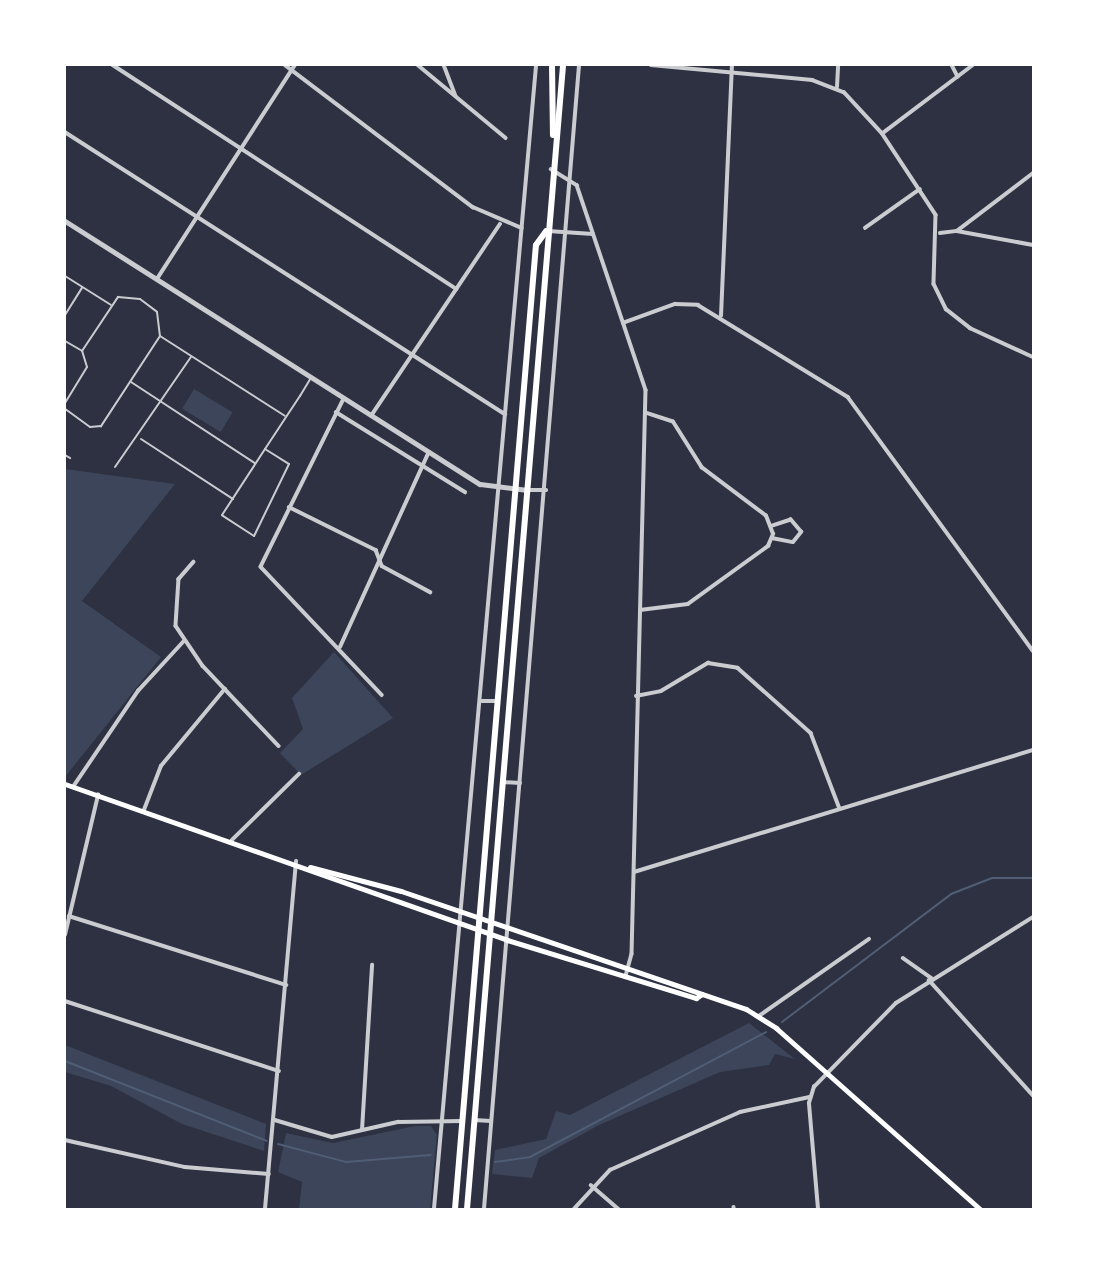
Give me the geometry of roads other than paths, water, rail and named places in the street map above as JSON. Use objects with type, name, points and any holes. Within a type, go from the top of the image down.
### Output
[{"type":"highway","points":[[467,1209],[528,490],[553,135],[552,65]]},
{"type":"highway","points":[[553,135],[563,65]]},
{"type":"highway","points":[[455,1209],[536,245],[546,231]]},
{"type":"highway","points":[[463,1105],[474,1120]]},
{"type":"highway","points":[[462,1121],[473,1135]]},
{"type":"main road","points":[[65,784],[310,867],[462,911],[759,1016],[829,1074],[980,1209]]},
{"type":"main road","points":[[310,867],[319,877],[507,940],[696,998],[702,994]]},
{"type":"street","points":[[113,65],[456,289]]},
{"type":"street","points":[[285,65],[500,223],[522,228]]},
{"type":"street","points":[[157,279],[295,65]]},
{"type":"street","points":[[418,65],[506,138]]},
{"type":"street","points":[[444,65],[456,96]]},
{"type":"street","points":[[434,1209],[536,65]]},
{"type":"street","points":[[484,1209],[492,1088],[569,232],[579,65]]},
{"type":"street","points":[[651,65],[732,72],[837,87],[882,133],[920,189],[940,233],[934,284],[946,309],[961,324],[1033,356]]},
{"type":"street","points":[[721,316],[732,65]]},
{"type":"street","points":[[837,87],[838,65]]},
{"type":"street","points":[[952,65],[958,77]]},
{"type":"street","points":[[882,133],[973,65]]},
{"type":"street","points":[[65,132],[506,414]]},
{"type":"street","points":[[551,169],[571,177],[646,390],[636,696],[634,872],[629,968],[626,977]]},
{"type":"street","points":[[957,231],[1033,173]]},
{"type":"street","points":[[865,228],[920,189]]},
{"type":"street","points":[[65,221],[429,452],[498,490],[546,491]]},
{"type":"street","points":[[371,416],[500,223]]},
{"type":"street","points":[[546,231],[593,234]]},
{"type":"street","points":[[940,233],[957,231],[1033,245]]},
{"type":"street","points":[[623,323],[682,303],[721,316],[855,404],[1033,651]]},
{"type":"street","points":[[344,399],[261,567],[340,647],[382,695]]},
{"type":"street","points":[[336,412],[465,492]]},
{"type":"street","points":[[646,413],[673,422],[708,474],[772,526]]},
{"type":"street","points":[[340,647],[429,452]]},
{"type":"street","points":[[289,508],[376,550],[382,566],[430,592]]},
{"type":"street","points":[[639,610],[684,606],[772,538],[793,542],[801,532],[791,520],[772,526]]},
{"type":"street","points":[[772,526],[772,538]]},
{"type":"street","points":[[194,562],[179,579],[174,602],[186,641],[225,689],[279,746]]},
{"type":"street","points":[[73,787],[156,667],[176,642],[186,641]]},
{"type":"street","points":[[636,696],[661,691],[708,663],[738,668],[811,733],[840,808]]},
{"type":"street","points":[[144,810],[161,766],[225,689]]},
{"type":"street","points":[[480,701],[496,701]]},
{"type":"street","points":[[634,872],[1033,750]]},
{"type":"street","points":[[232,840],[299,774]]},
{"type":"street","points":[[503,782],[520,783]]},
{"type":"street","points":[[65,935],[98,795]]},
{"type":"street","points":[[265,1209],[296,861]]},
{"type":"street","points":[[69,916],[286,985]]},
{"type":"street","points":[[574,1209],[591,1185],[740,1112],[810,1097],[881,1015],[931,979],[1033,917]]},
{"type":"street","points":[[759,1016],[869,939]]},
{"type":"street","points":[[903,958],[931,979],[1033,1095]]},
{"type":"street","points":[[362,1130],[372,965]]},
{"type":"street","points":[[65,1001],[279,1070]]},
{"type":"street","points":[[810,1097],[818,1209]]},
{"type":"street","points":[[275,1120],[320,1137],[362,1130],[462,1121]]},
{"type":"street","points":[[474,1120],[491,1121]]},
{"type":"street","points":[[65,1140],[185,1167],[269,1174]]},
{"type":"street","points":[[591,1185],[619,1209]]},
{"type":"lane","points":[[65,276],[112,306]]},
{"type":"lane","points":[[65,315],[83,288]]},
{"type":"lane","points":[[65,409],[90,427],[101,426],[160,335],[157,312],[139,299],[118,297],[82,351]]},
{"type":"lane","points":[[160,335],[286,417]]},
{"type":"lane","points":[[65,341],[82,351],[87,367],[65,403]]},
{"type":"lane","points":[[115,467],[140,439],[192,356]]},
{"type":"lane","points":[[265,449],[289,464],[254,537],[222,515],[311,378]]},
{"type":"lane","points":[[130,382],[256,463]]},
{"type":"lane","points":[[140,439],[233,499]]},
{"type":"lane","points":[[65,455],[70,458]]},
{"type":"waterway","points":[[782,1022],[951,894],[992,878],[1033,878]]},
{"type":"waterway","points":[[495,1162],[530,1157],[766,1032]]},
{"type":"waterway","points":[[65,1061],[267,1141]]},
{"type":"waterway","points":[[278,1144],[346,1162],[431,1155]]}]
